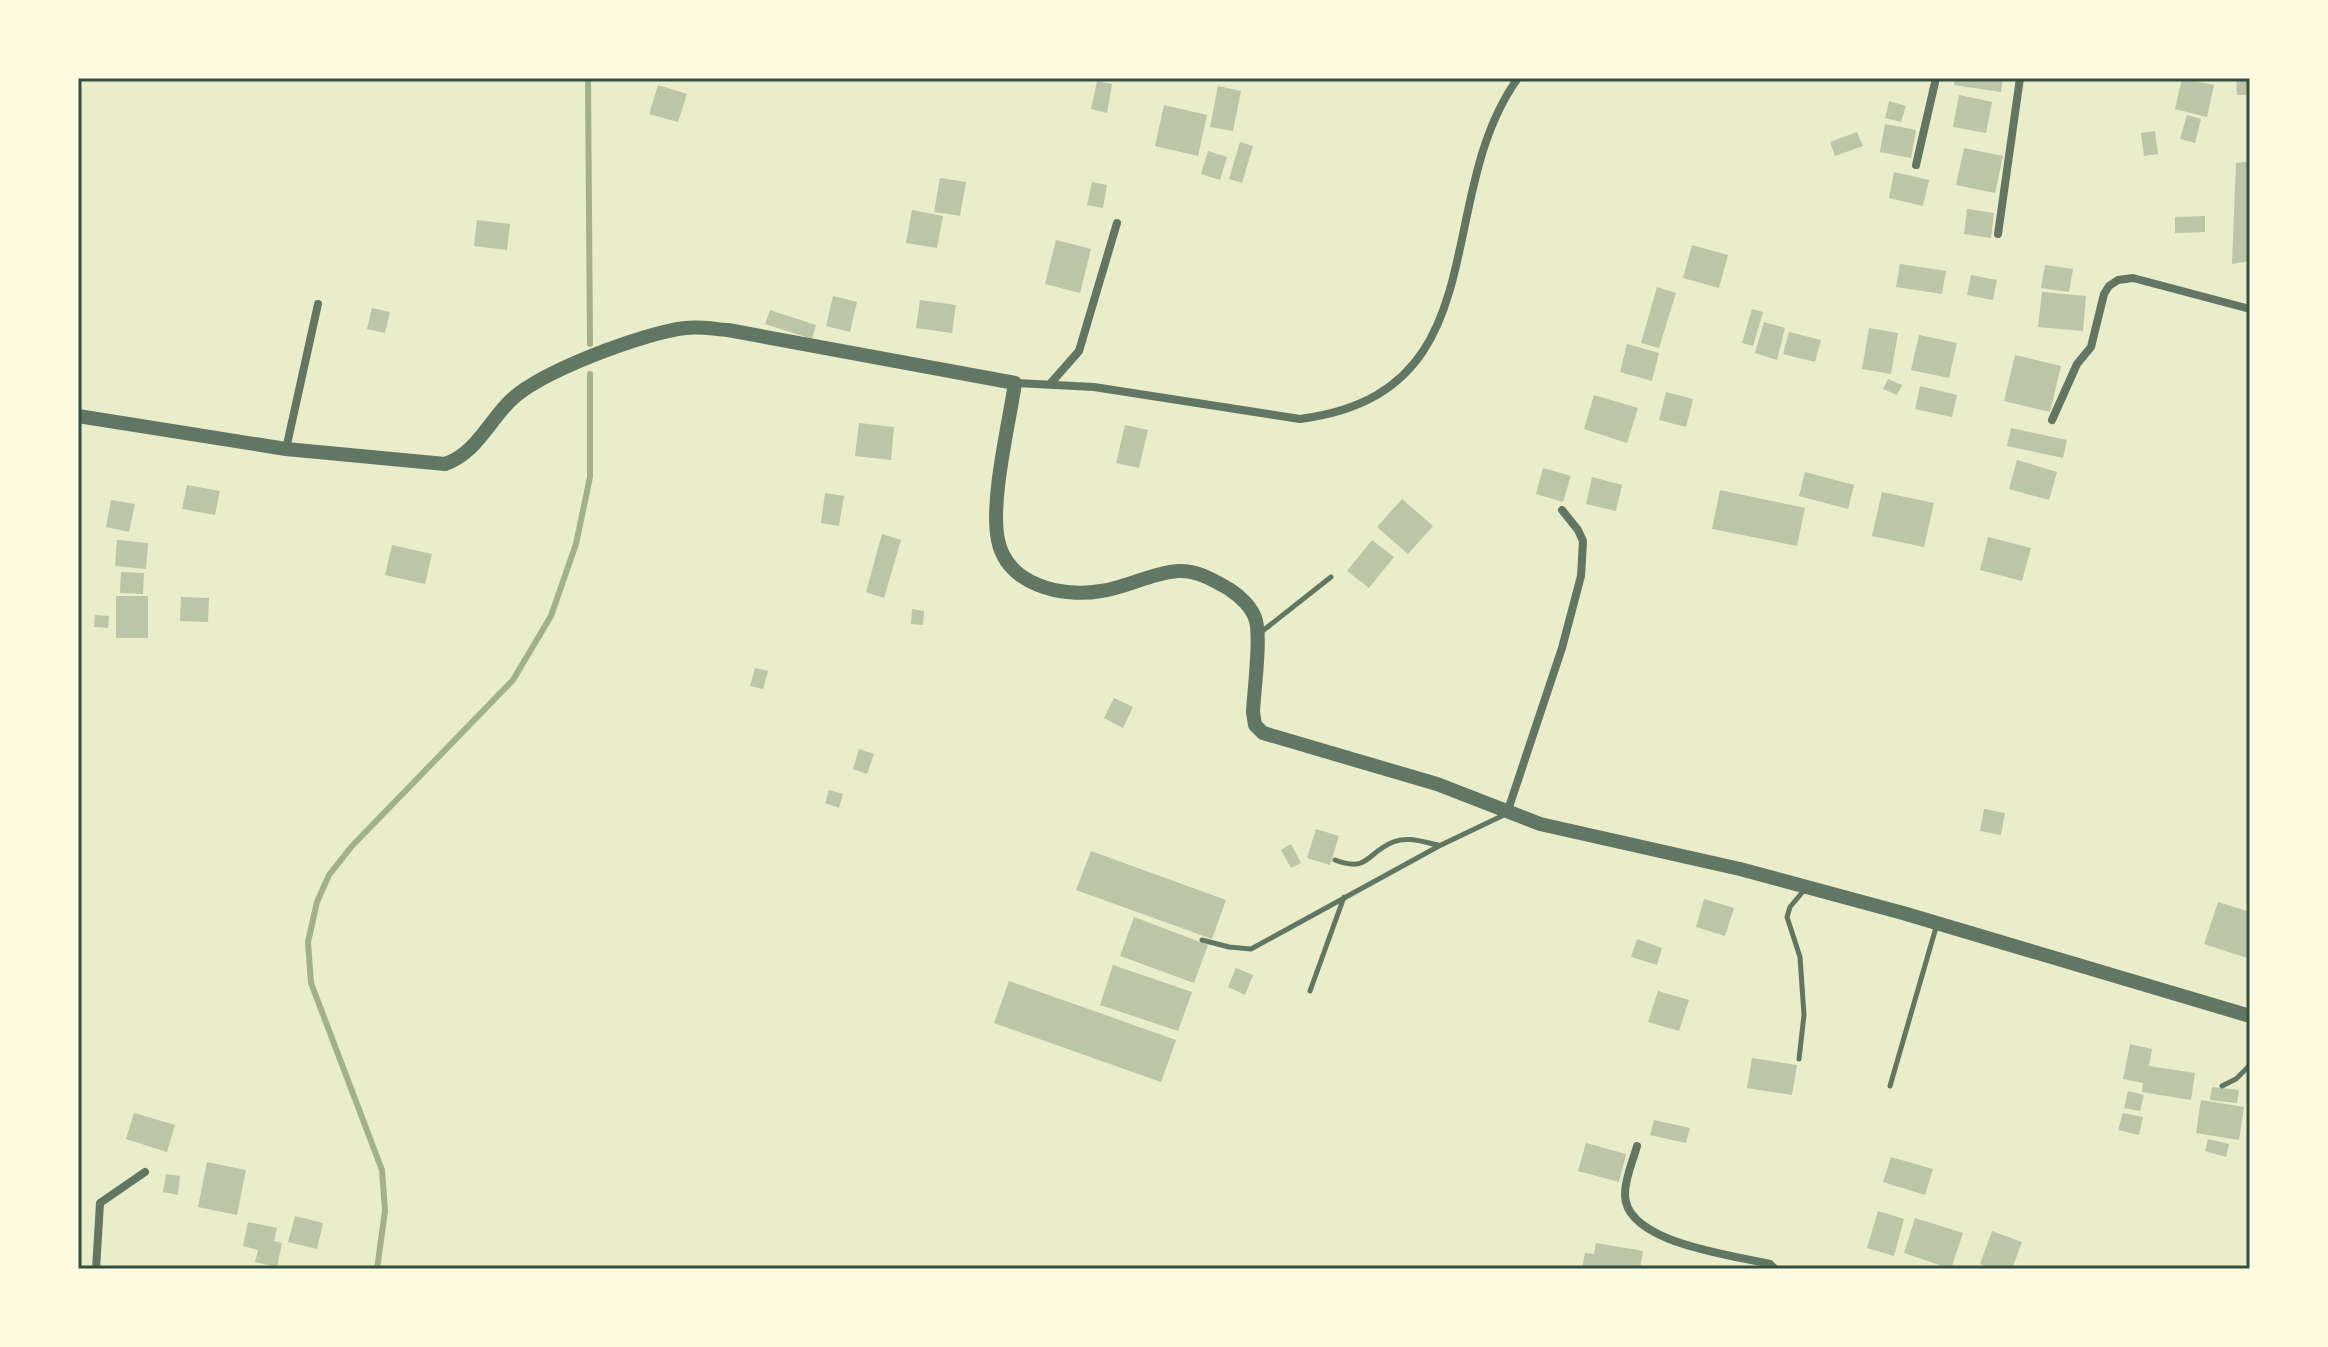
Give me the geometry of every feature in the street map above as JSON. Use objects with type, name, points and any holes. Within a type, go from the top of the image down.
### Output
[{"type":"street","points":[[1916,165],[1936,78]]},
{"type":"street","points":[[1998,234],[2020,78]]},
{"type":"street","points":[[78,416],[286,449],[445,464],[460,459],[509,403],[527,386],[548,374],[658,333],[688,327],[728,330],[1015,383],[1094,387],[1300,419],[1334,414],[1384,390],[1399,379],[1420,357],[1441,321],[1454,279],[1475,175],[1485,143],[1515,80]]},
{"type":"street","points":[[1050,384],[1079,351],[1117,223]]},
{"type":"street","points":[[2052,420],[2077,364],[2091,347],[2104,294],[2118,280],[2133,278],[2250,309]]},
{"type":"street","points":[[286,449],[318,304]]},
{"type":"street","points":[[1015,383],[996,516],[998,542],[1009,564],[1024,578],[1049,590],[1100,592],[1154,575],[1181,571],[1208,577],[1241,597],[1256,620],[1253,712],[1255,725],[1263,733],[1437,784],[1540,824],[1740,869],[1937,923],[2250,1016]]},
{"type":"street","points":[[1507,813],[1562,648],[1581,576],[1583,541],[1562,510]]},
{"type":"street","points":[[1637,1146],[1624,1196],[1632,1217],[1639,1225],[1666,1239],[1770,1264],[1775,1269]]},
{"type":"street","points":[[96,1269],[100,1203],[145,1172]]},
{"type":"lane","points":[[1256,636],[1331,577]]},
{"type":"lane","points":[[1202,940],[1251,949],[1344,896],[1507,813]]},
{"type":"lane","points":[[1335,860],[1349,865],[1363,864],[1387,845],[1402,840],[1439,846]]},
{"type":"lane","points":[[1799,1059],[1804,1015],[1800,957],[1787,917],[1790,907],[1806,887]]},
{"type":"lane","points":[[1310,991],[1344,896]]},
{"type":"lane","points":[[1890,1086],[1937,923]]},
{"type":"lane","points":[[2222,1086],[2236,1079],[2250,1065]]},
{"type":"building","points":[[1955,78],[2003,78],[2001,92],[1954,85]]},
{"type":"building","points":[[2182,78],[2214,85],[2207,117],[2175,109]]},
{"type":"building","points":[[2236,78],[2250,78],[2250,95],[2237,95]]},
{"type":"building","points":[[1097,81],[1112,84],[1107,113],[1091,109]]},
{"type":"building","points":[[658,85],[687,94],[678,122],[649,114]]},
{"type":"building","points":[[1218,86],[1241,91],[1233,131],[1210,127]]},
{"type":"building","points":[[1959,95],[1992,102],[1986,133],[1953,127]]},
{"type":"building","points":[[1889,101],[1906,106],[1901,122],[1885,118]]},
{"type":"building","points":[[1164,105],[1207,115],[1198,156],[1155,146]]},
{"type":"building","points":[[2187,115],[2201,119],[2195,143],[2180,139]]},
{"type":"building","points":[[1885,124],[1916,130],[1911,158],[1880,152]]},
{"type":"building","points":[[2155,131],[2158,154],[2144,156],[2141,133]]},
{"type":"building","points":[[1857,132],[1863,146],[1835,156],[1830,142]]},
{"type":"building","points":[[1240,142],[1253,146],[1242,183],[1229,179]]},
{"type":"building","points":[[1964,148],[2003,156],[1995,193],[1956,185]]},
{"type":"building","points":[[1208,151],[1227,157],[1220,180],[1201,174]]},
{"type":"building","points":[[2250,161],[2250,261],[2232,264],[2236,163]]},
{"type":"building","points":[[1894,172],[1929,180],[1923,206],[1889,198]]},
{"type":"building","points":[[940,178],[966,182],[960,216],[934,212]]},
{"type":"building","points":[[1092,182],[1107,185],[1103,208],[1087,205]]},
{"type":"building","points":[[1967,209],[1994,213],[1991,238],[1964,234]]},
{"type":"building","points":[[912,210],[943,216],[937,248],[906,243]]},
{"type":"building","points":[[2205,216],[2205,232],[2175,233],[2175,217]]},
{"type":"building","points":[[477,220],[510,224],[507,250],[474,246]]},
{"type":"building","points":[[1056,240],[1091,249],[1080,293],[1045,284]]},
{"type":"building","points":[[1692,245],[1728,255],[1719,288],[1683,278]]},
{"type":"building","points":[[1900,264],[1946,271],[1942,294],[1896,287]]},
{"type":"building","points":[[2045,265],[2073,269],[2069,292],[2041,288]]},
{"type":"building","points":[[1971,275],[1997,280],[1993,300],[1967,295]]},
{"type":"building","points":[[1657,287],[1676,293],[1659,348],[1641,343]]},
{"type":"building","points":[[2042,292],[2086,296],[2083,331],[2038,327]]},
{"type":"building","points":[[833,296],[857,302],[850,332],[826,326]]},
{"type":"building","points":[[920,300],[956,305],[952,333],[916,328]]},
{"type":"building","points":[[372,308],[390,312],[385,333],[367,329]]},
{"type":"building","points":[[1752,309],[1763,312],[1753,346],[1742,343]]},
{"type":"building","points":[[770,310],[816,325],[812,339],[765,324]]},
{"type":"building","points":[[1764,322],[1785,328],[1777,360],[1755,353]]},
{"type":"building","points":[[1869,328],[1898,333],[1891,374],[1862,369]]},
{"type":"building","points":[[1789,332],[1821,340],[1815,362],[1783,354]]},
{"type":"building","points":[[1919,335],[1957,343],[1949,378],[1911,370]]},
{"type":"building","points":[[1627,344],[1659,353],[1652,381],[1620,372]]},
{"type":"building","points":[[2015,355],[2061,366],[2050,412],[2004,401]]},
{"type":"building","points":[[1888,379],[1902,385],[1897,395],[1883,389]]},
{"type":"building","points":[[1920,386],[1957,395],[1952,417],[1915,409]]},
{"type":"building","points":[[1666,392],[1693,399],[1686,427],[1659,420]]},
{"type":"building","points":[[1594,395],[1638,408],[1627,443],[1584,429]]},
{"type":"building","points":[[859,423],[894,427],[891,460],[855,456]]},
{"type":"building","points":[[1125,425],[1148,430],[1139,468],[1116,463]]},
{"type":"building","points":[[2011,428],[2067,440],[2063,458],[2007,446]]},
{"type":"building","points":[[2017,460],[2057,472],[2049,500],[2009,489]]},
{"type":"building","points":[[1543,468],[1571,476],[1563,502],[1536,494]]},
{"type":"building","points":[[1805,472],[1854,485],[1848,509],[1799,496]]},
{"type":"building","points":[[1592,477],[1622,485],[1616,511],[1586,504]]},
{"type":"building","points":[[187,485],[220,491],[215,515],[182,509]]},
{"type":"building","points":[[1720,490],[1805,508],[1797,546],[1712,529]]},
{"type":"building","points":[[1882,492],[1934,503],[1924,547],[1872,536]]},
{"type":"building","points":[[825,493],[844,496],[839,526],[821,523]]},
{"type":"building","points":[[1402,499],[1433,526],[1408,554],[1377,527]]},
{"type":"building","points":[[111,500],[135,504],[129,532],[106,527]]},
{"type":"building","points":[[882,534],[901,540],[884,598],[866,592]]},
{"type":"building","points":[[1988,537],[2031,548],[2022,581],[1980,570]]},
{"type":"building","points":[[117,540],[148,543],[146,569],[115,566]]},
{"type":"building","points":[[1372,540],[1394,557],[1369,588],[1347,571]]},
{"type":"building","points":[[392,545],[432,554],[425,584],[385,575]]},
{"type":"building","points":[[121,572],[144,573],[143,594],[120,593]]},
{"type":"building","points":[[116,596],[148,596],[148,638],[116,638]]},
{"type":"building","points":[[181,597],[209,598],[208,622],[180,621]]},
{"type":"building","points":[[912,609],[924,611],[923,625],[911,624]]},
{"type":"building","points":[[95,615],[109,616],[108,628],[94,627]]},
{"type":"building","points":[[755,668],[768,671],[763,689],[750,686]]},
{"type":"building","points":[[1114,698],[1133,707],[1123,728],[1104,718]]},
{"type":"building","points":[[859,749],[874,754],[867,774],[853,769]]},
{"type":"building","points":[[829,790],[843,794],[839,808],[825,803]]},
{"type":"building","points":[[1984,809],[2005,813],[2001,835],[1980,831]]},
{"type":"building","points":[[1316,829],[1339,836],[1330,865],[1307,858]]},
{"type":"building","points":[[1291,844],[1301,863],[1291,868],[1281,850]]},
{"type":"building","points":[[1091,851],[1226,900],[1212,939],[1076,890]]},
{"type":"building","points":[[1704,899],[1734,908],[1725,936],[1696,927]]},
{"type":"building","points":[[2218,902],[2250,912],[2250,949],[2247,958],[2204,944]]},
{"type":"building","points":[[1134,917],[1208,945],[1194,983],[1120,956]]},
{"type":"building","points":[[1637,939],[1662,948],[1657,965],[1631,957]]},
{"type":"building","points":[[1113,965],[1192,992],[1178,1031],[1100,1005]]},
{"type":"building","points":[[1236,968],[1253,975],[1245,995],[1228,987]]},
{"type":"building","points":[[1009,981],[1176,1040],[1161,1082],[994,1023]]},
{"type":"building","points":[[1658,991],[1689,1000],[1679,1031],[1648,1022]]},
{"type":"building","points":[[2130,1044],[2152,1049],[2149,1066],[2195,1073],[2191,1100],[2142,1092],[2143,1083],[2123,1079]]},
{"type":"building","points":[[1752,1058],[1797,1065],[1792,1095],[1747,1088]]},
{"type":"building","points":[[2212,1087],[2239,1090],[2237,1103],[2210,1100]]},
{"type":"building","points":[[2128,1091],[2144,1095],[2140,1111],[2124,1108]]},
{"type":"building","points":[[2201,1100],[2244,1107],[2239,1140],[2196,1133]]},
{"type":"building","points":[[134,1113],[175,1125],[167,1152],[126,1139]]},
{"type":"building","points":[[2123,1113],[2143,1117],[2139,1135],[2118,1130]]},
{"type":"building","points":[[1654,1120],[1690,1128],[1686,1143],[1650,1135]]},
{"type":"building","points":[[2208,1139],[2229,1144],[2226,1157],[2205,1151]]},
{"type":"building","points":[[1586,1143],[1626,1154],[1619,1182],[1578,1171]]},
{"type":"building","points":[[1891,1157],[1933,1169],[1925,1195],[1883,1182]]},
{"type":"building","points":[[207,1162],[246,1170],[237,1215],[198,1207]]},
{"type":"building","points":[[166,1174],[180,1176],[178,1195],[163,1192]]},
{"type":"building","points":[[1878,1211],[1904,1219],[1894,1256],[1867,1248]]},
{"type":"building","points":[[295,1216],[323,1223],[317,1249],[288,1242]]},
{"type":"building","points":[[1915,1218],[1963,1233],[1951,1269],[1904,1253]]},
{"type":"building","points":[[248,1222],[277,1228],[274,1241],[282,1243],[277,1267],[255,1262],[258,1250],[243,1246]]},
{"type":"building","points":[[1992,1231],[2022,1242],[2012,1269],[1995,1269],[1980,1264]]},
{"type":"building","points":[[1596,1243],[1643,1251],[1640,1269],[1582,1269],[1585,1253],[1594,1254]]},
{"type":"waterway","points":[[588,78],[590,344]]},
{"type":"waterway","points":[[377,1269],[385,1211],[382,1170],[311,983],[308,942],[317,902],[329,875],[352,846],[513,680],[551,616],[576,544],[590,477],[590,374]]}]
